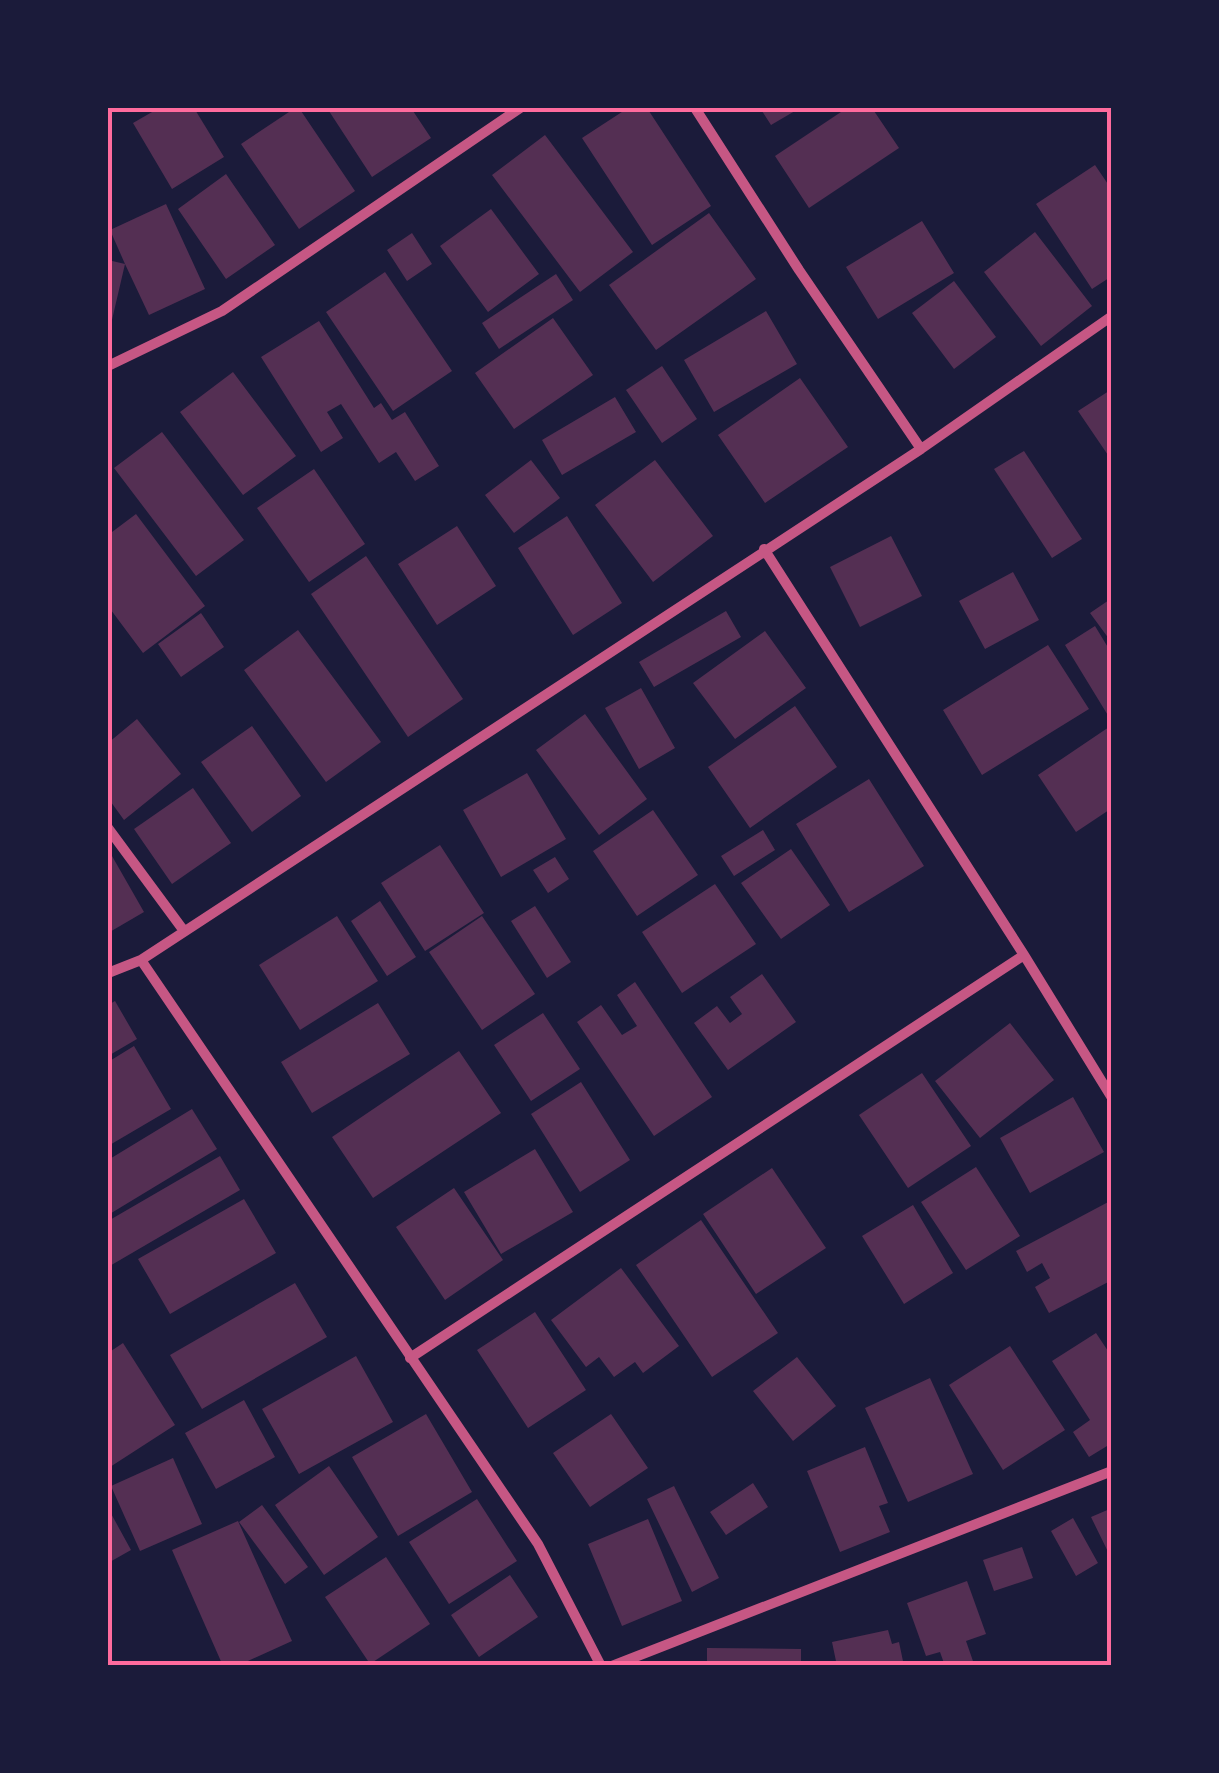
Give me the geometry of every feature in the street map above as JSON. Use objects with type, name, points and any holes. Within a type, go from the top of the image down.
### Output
[{"type":"street","points":[[108,366],[222,311],[520,108]]},
{"type":"street","points":[[695,108],[799,270],[922,448]]},
{"type":"street","points":[[108,973],[141,960],[922,448],[1112,316]]},
{"type":"street","points":[[764,549],[1112,1098]]},
{"type":"street","points":[[108,828],[184,931]]},
{"type":"street","points":[[410,1358],[1024,955]]},
{"type":"street","points":[[141,960],[538,1544],[601,1666]]},
{"type":"street","points":[[612,1666],[1112,1471]]},
{"type":"building","points":[[159,108],[194,108],[224,157],[172,189],[133,123]]},
{"type":"building","points":[[299,108],[355,191],[299,229],[241,144]]},
{"type":"building","points":[[327,108],[411,108],[431,138],[372,177]]},
{"type":"building","points":[[628,108],[647,108],[711,206],[652,245],[582,138]]},
{"type":"building","points":[[760,108],[800,108],[771,125]]},
{"type":"building","points":[[847,108],[872,108],[899,148],[809,208],[775,156]]},
{"type":"building","points":[[545,135],[633,252],[580,292],[492,175]]},
{"type":"building","points":[[1095,165],[1112,190],[1112,276],[1092,289],[1036,204]]},
{"type":"building","points":[[226,174],[275,245],[226,279],[178,209]]},
{"type":"building","points":[[166,204],[205,289],[149,315],[110,230]]},
{"type":"building","points":[[491,209],[539,274],[488,312],[440,246]]},
{"type":"building","points":[[709,213],[756,279],[656,350],[609,285]]},
{"type":"building","points":[[922,221],[954,273],[878,319],[846,267]]},
{"type":"building","points":[[1035,232],[1092,306],[1041,346],[984,272]]},
{"type":"building","points":[[412,233],[432,264],[407,281],[387,250]]},
{"type":"building","points":[[108,260],[125,264],[108,337]]},
{"type":"building","points":[[385,272],[452,371],[393,411],[326,312]]},
{"type":"building","points":[[556,274],[573,300],[499,349],[482,323]]},
{"type":"building","points":[[954,281],[996,337],[954,369],[912,313]]},
{"type":"building","points":[[766,311],[797,364],[714,412],[684,360]]},
{"type":"building","points":[[553,318],[593,375],[514,429],[475,373]]},
{"type":"building","points":[[319,321],[374,408],[381,403],[392,420],[405,412],[439,466],[415,481],[396,452],[379,463],[341,404],[327,412],[343,438],[321,452],[261,357]]},
{"type":"building","points":[[662,366],[697,419],[662,443],[626,390]]},
{"type":"building","points":[[233,372],[296,456],[243,495],[180,412]]},
{"type":"building","points":[[800,378],[848,447],[765,503],[718,435]]},
{"type":"building","points":[[1112,389],[1112,461],[1078,411]]},
{"type":"building","points":[[615,397],[636,432],[562,475],[542,440]]},
{"type":"building","points":[[162,432],[244,540],[196,576],[114,468]]},
{"type":"building","points":[[1024,451],[1082,539],[1052,558],[994,469]]},
{"type":"building","points":[[531,460],[560,498],[514,533],[485,495]]},
{"type":"building","points":[[655,460],[713,536],[653,582],[595,505]]},
{"type":"building","points":[[314,469],[365,544],[309,582],[257,508]]},
{"type":"building","points":[[136,514],[205,606],[143,653],[108,606],[108,535]]},
{"type":"building","points":[[567,516],[622,603],[573,635],[518,548]]},
{"type":"building","points":[[457,526],[496,586],[437,625],[398,564]]},
{"type":"building","points":[[891,536],[922,596],[860,627],[830,567]]},
{"type":"building","points":[[366,556],[463,699],[408,737],[311,594]]},
{"type":"building","points":[[1013,572],[1039,620],[985,649],[959,601]]},
{"type":"building","points":[[1112,598],[1112,643],[1090,613]]},
{"type":"building","points":[[726,611],[741,637],[654,687],[639,662]]},
{"type":"building","points":[[201,613],[224,647],[181,677],[158,644]]},
{"type":"building","points":[[1095,626],[1112,654],[1112,722],[1065,645]]},
{"type":"building","points":[[298,630],[381,742],[326,782],[244,670]]},
{"type":"building","points":[[765,631],[806,688],[735,739],[693,683]]},
{"type":"building","points":[[1048,645],[1089,709],[982,775],[943,710]]},
{"type":"building","points":[[641,688],[675,748],[639,769],[605,708]]},
{"type":"building","points":[[795,706],[837,767],[750,828],[708,767]]},
{"type":"building","points":[[585,714],[647,799],[599,835],[536,750]]},
{"type":"building","points":[[137,719],[181,774],[124,820],[108,798],[108,743]]},
{"type":"building","points":[[1112,725],[1112,808],[1076,832],[1038,775]]},
{"type":"building","points":[[252,726],[301,796],[252,832],[201,762]]},
{"type":"building","points":[[527,773],[566,839],[501,877],[463,810]]},
{"type":"building","points":[[869,779],[924,866],[849,912],[796,824]]},
{"type":"building","points":[[193,788],[231,843],[172,884],[134,829]]},
{"type":"building","points":[[653,810],[698,875],[637,916],[593,851]]},
{"type":"building","points":[[763,830],[775,850],[734,876],[721,856]]},
{"type":"building","points":[[440,845],[484,913],[425,951],[381,883]]},
{"type":"building","points":[[108,849],[144,912],[108,933]]},
{"type":"building","points":[[791,849],[830,905],[781,939],[741,883]]},
{"type":"building","points":[[555,857],[569,879],[548,893],[533,870]]},
{"type":"building","points":[[715,884],[756,944],[682,993],[642,932]]},
{"type":"building","points":[[380,901],[416,957],[387,976],[351,921]]},
{"type":"building","points":[[535,906],[571,962],[547,978],[511,921]]},
{"type":"building","points":[[337,916],[378,981],[300,1030],[259,965]]},
{"type":"building","points":[[482,916],[535,994],[482,1030],[429,952]]},
{"type":"building","points":[[762,974],[796,1022],[728,1070],[694,1023],[717,1006],[730,1023],[742,1014],[730,997]]},
{"type":"building","points":[[635,982],[712,1097],[654,1136],[577,1022],[601,1005],[622,1035],[637,1026],[617,995]]},
{"type":"building","points":[[115,1001],[137,1039],[108,1056],[108,1005]]},
{"type":"building","points":[[378,1003],[410,1054],[312,1113],[281,1062]]},
{"type":"building","points":[[543,1013],[580,1069],[531,1101],[494,1045]]},
{"type":"building","points":[[1010,1023],[1054,1080],[980,1138],[935,1081]]},
{"type":"building","points":[[134,1046],[171,1109],[108,1146],[108,1062]]},
{"type":"building","points":[[459,1051],[501,1113],[373,1198],[332,1137]]},
{"type":"building","points":[[922,1073],[971,1146],[908,1188],[859,1115]]},
{"type":"building","points":[[581,1082],[630,1160],[580,1192],[531,1114]]},
{"type":"building","points":[[1073,1097],[1104,1152],[1030,1193],[1000,1138]]},
{"type":"building","points":[[192,1109],[217,1149],[108,1215],[108,1160]]},
{"type":"building","points":[[535,1149],[573,1212],[501,1254],[464,1192]]},
{"type":"building","points":[[220,1156],[240,1190],[108,1267],[108,1221]]},
{"type":"building","points":[[976,1167],[1020,1236],[966,1270],[921,1202]]},
{"type":"building","points":[[772,1168],[826,1248],[756,1294],[703,1214]]},
{"type":"building","points":[[454,1188],[503,1260],[445,1300],[396,1227]]},
{"type":"building","points":[[244,1199],[276,1253],[170,1314],[138,1259]]},
{"type":"building","points":[[1112,1200],[1112,1280],[1049,1313],[1035,1287],[1050,1278],[1042,1263],[1027,1272],[1016,1251]]},
{"type":"building","points":[[913,1205],[953,1273],[904,1304],[862,1236]]},
{"type":"building","points":[[701,1220],[778,1333],[712,1377],[636,1265]]},
{"type":"building","points":[[621,1268],[679,1346],[643,1373],[635,1362],[614,1377],[599,1357],[586,1367],[551,1320]]},
{"type":"building","points":[[295,1283],[327,1337],[202,1409],[170,1355]]},
{"type":"building","points":[[535,1312],[586,1390],[528,1428],[477,1350]]},
{"type":"building","points":[[1096,1333],[1112,1357],[1112,1443],[1089,1457],[1073,1432],[1090,1420],[1052,1361]]},
{"type":"building","points":[[123,1343],[175,1425],[110,1467],[108,1353]]},
{"type":"building","points":[[1010,1346],[1065,1430],[1003,1470],[949,1385]]},
{"type":"building","points":[[356,1356],[393,1422],[299,1474],[262,1409]]},
{"type":"building","points":[[797,1357],[836,1406],[793,1441],[753,1391]]},
{"type":"building","points":[[930,1378],[973,1474],[908,1502],[865,1408]]},
{"type":"building","points":[[244,1400],[275,1457],[216,1489],[185,1433]]},
{"type":"building","points":[[426,1414],[472,1492],[398,1536],[352,1457]]},
{"type":"building","points":[[611,1414],[648,1468],[590,1507],[553,1453]]},
{"type":"building","points":[[865,1447],[888,1503],[879,1506],[890,1532],[840,1552],[807,1471]]},
{"type":"building","points":[[173,1458],[202,1524],[140,1551],[111,1486]]},
{"type":"building","points":[[329,1466],[378,1537],[324,1575],[275,1505]]},
{"type":"building","points":[[753,1483],[768,1507],[726,1535],[710,1512]]},
{"type":"building","points":[[674,1486],[719,1578],[692,1592],[647,1499]]},
{"type":"building","points":[[477,1499],[517,1561],[449,1604],[409,1542]]},
{"type":"building","points":[[262,1505],[308,1567],[285,1584],[239,1522]]},
{"type":"building","points":[[108,1508],[131,1550],[108,1563]]},
{"type":"building","points":[[1112,1508],[1112,1560],[1091,1517]]},
{"type":"building","points":[[1073,1518],[1098,1563],[1076,1576],[1051,1531]]},
{"type":"building","points":[[648,1519],[682,1601],[622,1626],[588,1544]]},
{"type":"building","points":[[238,1521],[292,1641],[237,1666],[223,1666],[172,1550]]},
{"type":"building","points":[[1022,1547],[1033,1578],[994,1591],[983,1560]]},
{"type":"building","points":[[386,1557],[430,1624],[370,1664],[325,1597]]},
{"type":"building","points":[[510,1575],[538,1617],[479,1657],[451,1615]]},
{"type":"building","points":[[967,1581],[986,1634],[966,1641],[974,1664],[945,1666],[940,1652],[926,1656],[907,1603]]},
{"type":"building","points":[[888,1630],[892,1644],[899,1642],[904,1666],[837,1666],[832,1642]]},
{"type":"building","points":[[707,1648],[801,1649],[801,1666],[707,1666]]}]
